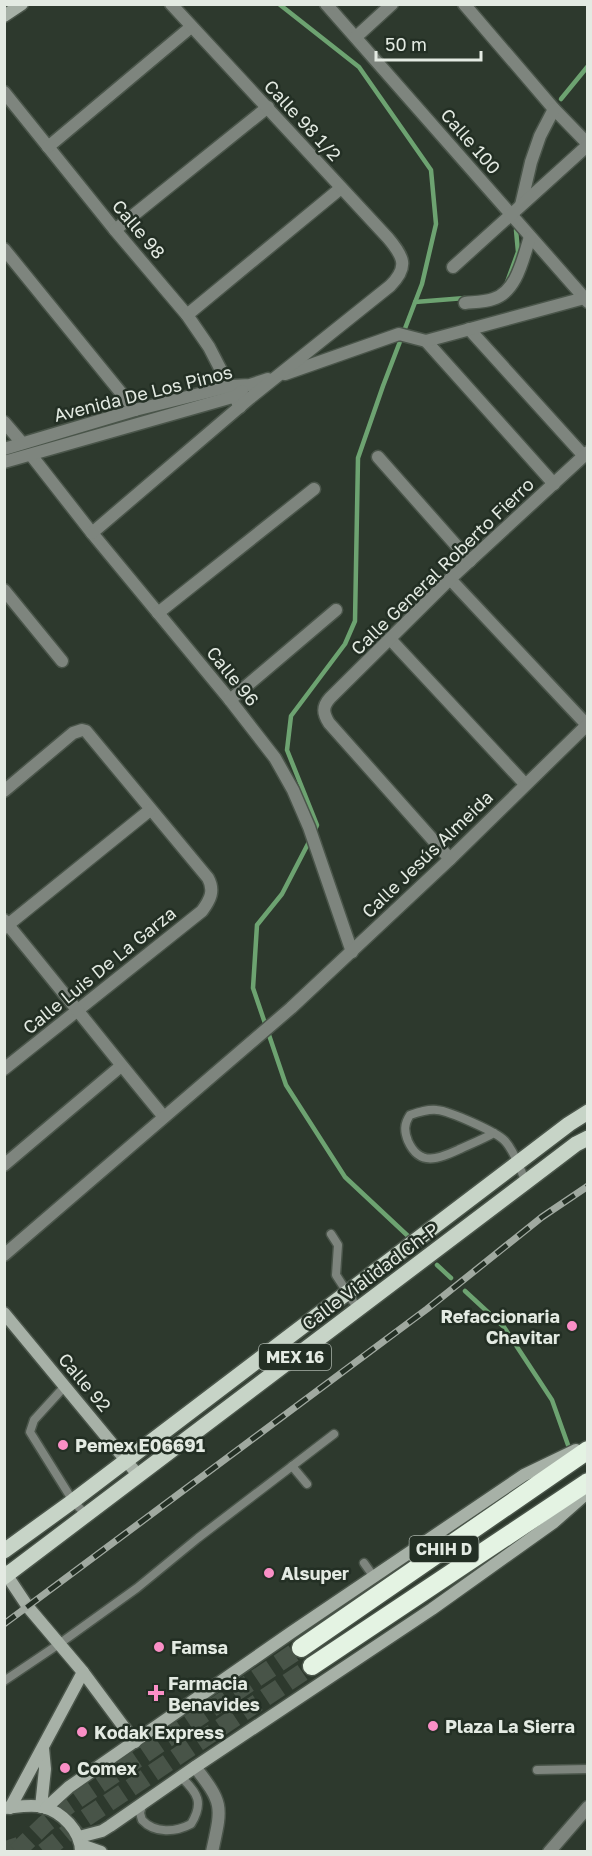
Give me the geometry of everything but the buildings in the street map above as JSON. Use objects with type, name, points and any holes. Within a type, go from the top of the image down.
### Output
[{"type":"highway","name":"CHIH D","points":[[301,1648],[588,1450]]},
{"type":"highway","points":[[312,1666],[588,1482]]},
{"type":"main road","name":"Calle Vialidad Ch-P","points":[[4,1551],[569,1124],[588,1112]]},
{"type":"main road","name":"Calle Vialidad Ch-P","points":[[5,1575],[576,1144],[588,1138]]},
{"type":"street","points":[[4,16],[22,4]]},
{"type":"street","name":"Calle 98 1/2","points":[[171,4],[268,107],[402,257],[401,271],[390,286],[276,377]]},
{"type":"street","name":"Calle 100","points":[[326,4],[586,299]]},
{"type":"street","points":[[356,37],[392,4]]},
{"type":"street","points":[[453,267],[588,145],[464,4]]},
{"type":"street","points":[[48,147],[191,27]]},
{"type":"street","name":"Calle 98","points":[[4,92],[187,315],[209,347],[236,396]]},
{"type":"street","points":[[115,230],[268,107]]},
{"type":"street","points":[[521,205],[531,162],[540,136],[554,109]]},
{"type":"street","points":[[187,315],[341,188]]},
{"type":"street","points":[[465,303],[493,299],[508,290],[530,237]]},
{"type":"street","points":[[4,249],[135,410]]},
{"type":"street","points":[[92,533],[236,396],[276,377],[399,334],[426,341],[586,299]]},
{"type":"street","points":[[469,329],[586,454]]},
{"type":"street","points":[[426,341],[554,484]]},
{"type":"street","name":"Avenida De Los Pinos","points":[[4,462],[236,396],[250,385],[276,377]]},
{"type":"street","name":"Avenida De Los Pinos","points":[[4,448],[135,410],[236,396]]},
{"type":"street","points":[[4,422],[22,443]]},
{"type":"street","name":"Calle General Roberto Fierro","points":[[450,859],[329,723],[323,707],[450,579],[586,454]]},
{"type":"street","name":"Calle 96","points":[[31,455],[275,758],[293,790],[309,827],[352,952]]},
{"type":"street","points":[[378,457],[470,561]]},
{"type":"street","points":[[158,614],[314,489]]},
{"type":"street","points":[[450,579],[587,724]]},
{"type":"street","points":[[4,590],[62,661]]},
{"type":"street","points":[[230,700],[336,610]]},
{"type":"street","points":[[390,639],[525,784]]},
{"type":"street","name":"Calle Jesús Almeida","points":[[164,1117],[291,1008],[352,952],[587,724]]},
{"type":"street","points":[[4,791],[73,733],[82,730],[86,731],[150,810],[6,924],[78,1009],[121,1066],[164,1117],[4,1255]]},
{"type":"street","name":"Calle Luis De La Garza","points":[[4,1069],[202,911],[211,895],[212,885],[150,810]]},
{"type":"street","points":[[4,1165],[121,1066]]},
{"type":"street","name":"Calle 92","points":[[4,1313],[138,1475]]},
{"type":"street","name":"CHIH D","points":[[44,1808],[69,1787],[524,1475],[588,1444]]},
{"type":"street","name":"CHIH D","points":[[80,1844],[110,1827],[143,1802],[441,1602],[554,1522],[588,1492]]},
{"type":"street","points":[[5,1575],[83,1672],[135,1742]]},
{"type":"street","points":[[7,1808],[83,1672]]},
{"type":"street","points":[[43,1747],[44,1808]]},
{"type":"street","points":[[195,1767],[215,1792],[219,1807],[212,1851]]},
{"type":"street","points":[[549,1851],[588,1807]]},
{"type":"street","points":[[7,1808],[44,1808],[67,1822],[76,1831],[80,1844],[101,1851]]},
{"type":"lane","points":[[495,1133],[436,1159],[418,1155],[411,1148],[404,1126],[410,1115],[427,1110],[438,1110],[495,1133],[504,1139],[526,1182]]},
{"type":"lane","points":[[331,1234],[338,1245],[336,1275],[358,1309]]},
{"type":"lane","points":[[65,1386],[34,1420],[30,1432],[73,1501],[86,1515]]},
{"type":"lane","points":[[4,1681],[137,1588],[198,1538],[334,1434]]},
{"type":"lane","points":[[292,1466],[307,1484]]},
{"type":"lane","points":[[364,1563],[374,1577]]},
{"type":"lane","points":[[537,1770],[588,1769]]},
{"type":"lane","points":[[143,1802],[140,1813],[142,1820],[152,1827],[175,1831],[191,1824],[199,1806],[196,1794],[181,1777]]},
{"type":"waterway","points":[[279,4],[359,67],[431,170],[436,224],[422,284],[358,458],[355,621],[345,644],[291,716],[287,750],[317,825],[314,832]]},
{"type":"waterway","points":[[561,99],[588,66]]},
{"type":"waterway","points":[[507,282],[518,252],[516,230]]},
{"type":"waterway","points":[[415,302],[465,298]]},
{"type":"waterway","points":[[310,840],[282,894],[257,925],[253,988],[286,1085],[345,1177],[408,1236]]},
{"type":"waterway","points":[[437,1265],[451,1278]]},
{"type":"waterway","points":[[465,1291],[504,1327],[552,1400],[568,1445]]},
{"type":"tunnel","points":[[16,1852],[69,1805],[301,1648]]},
{"type":"tunnel","points":[[44,1852],[84,1819],[312,1666]]},
{"type":"tunnel","points":[[4,1849],[25,1842]]},
{"type":"railway","points":[[4,1624],[427,1309],[542,1217],[588,1186]]},
{"type":"place","name":"Refaccionaria Chavitar","points":[[572,1326]]},
{"type":"place","name":"Pemex E06691","points":[[63,1445]]},
{"type":"place","name":"Alsuper","points":[[269,1573]]},
{"type":"place","name":"Famsa","points":[[159,1647]]},
{"type":"place","name":"Farmacia Benavides","points":[[156,1693]]},
{"type":"place","name":"Plaza La Sierra","points":[[433,1726]]},
{"type":"place","name":"Kodak Express","points":[[82,1732]]},
{"type":"place","name":"Comex","points":[[65,1768]]}]
